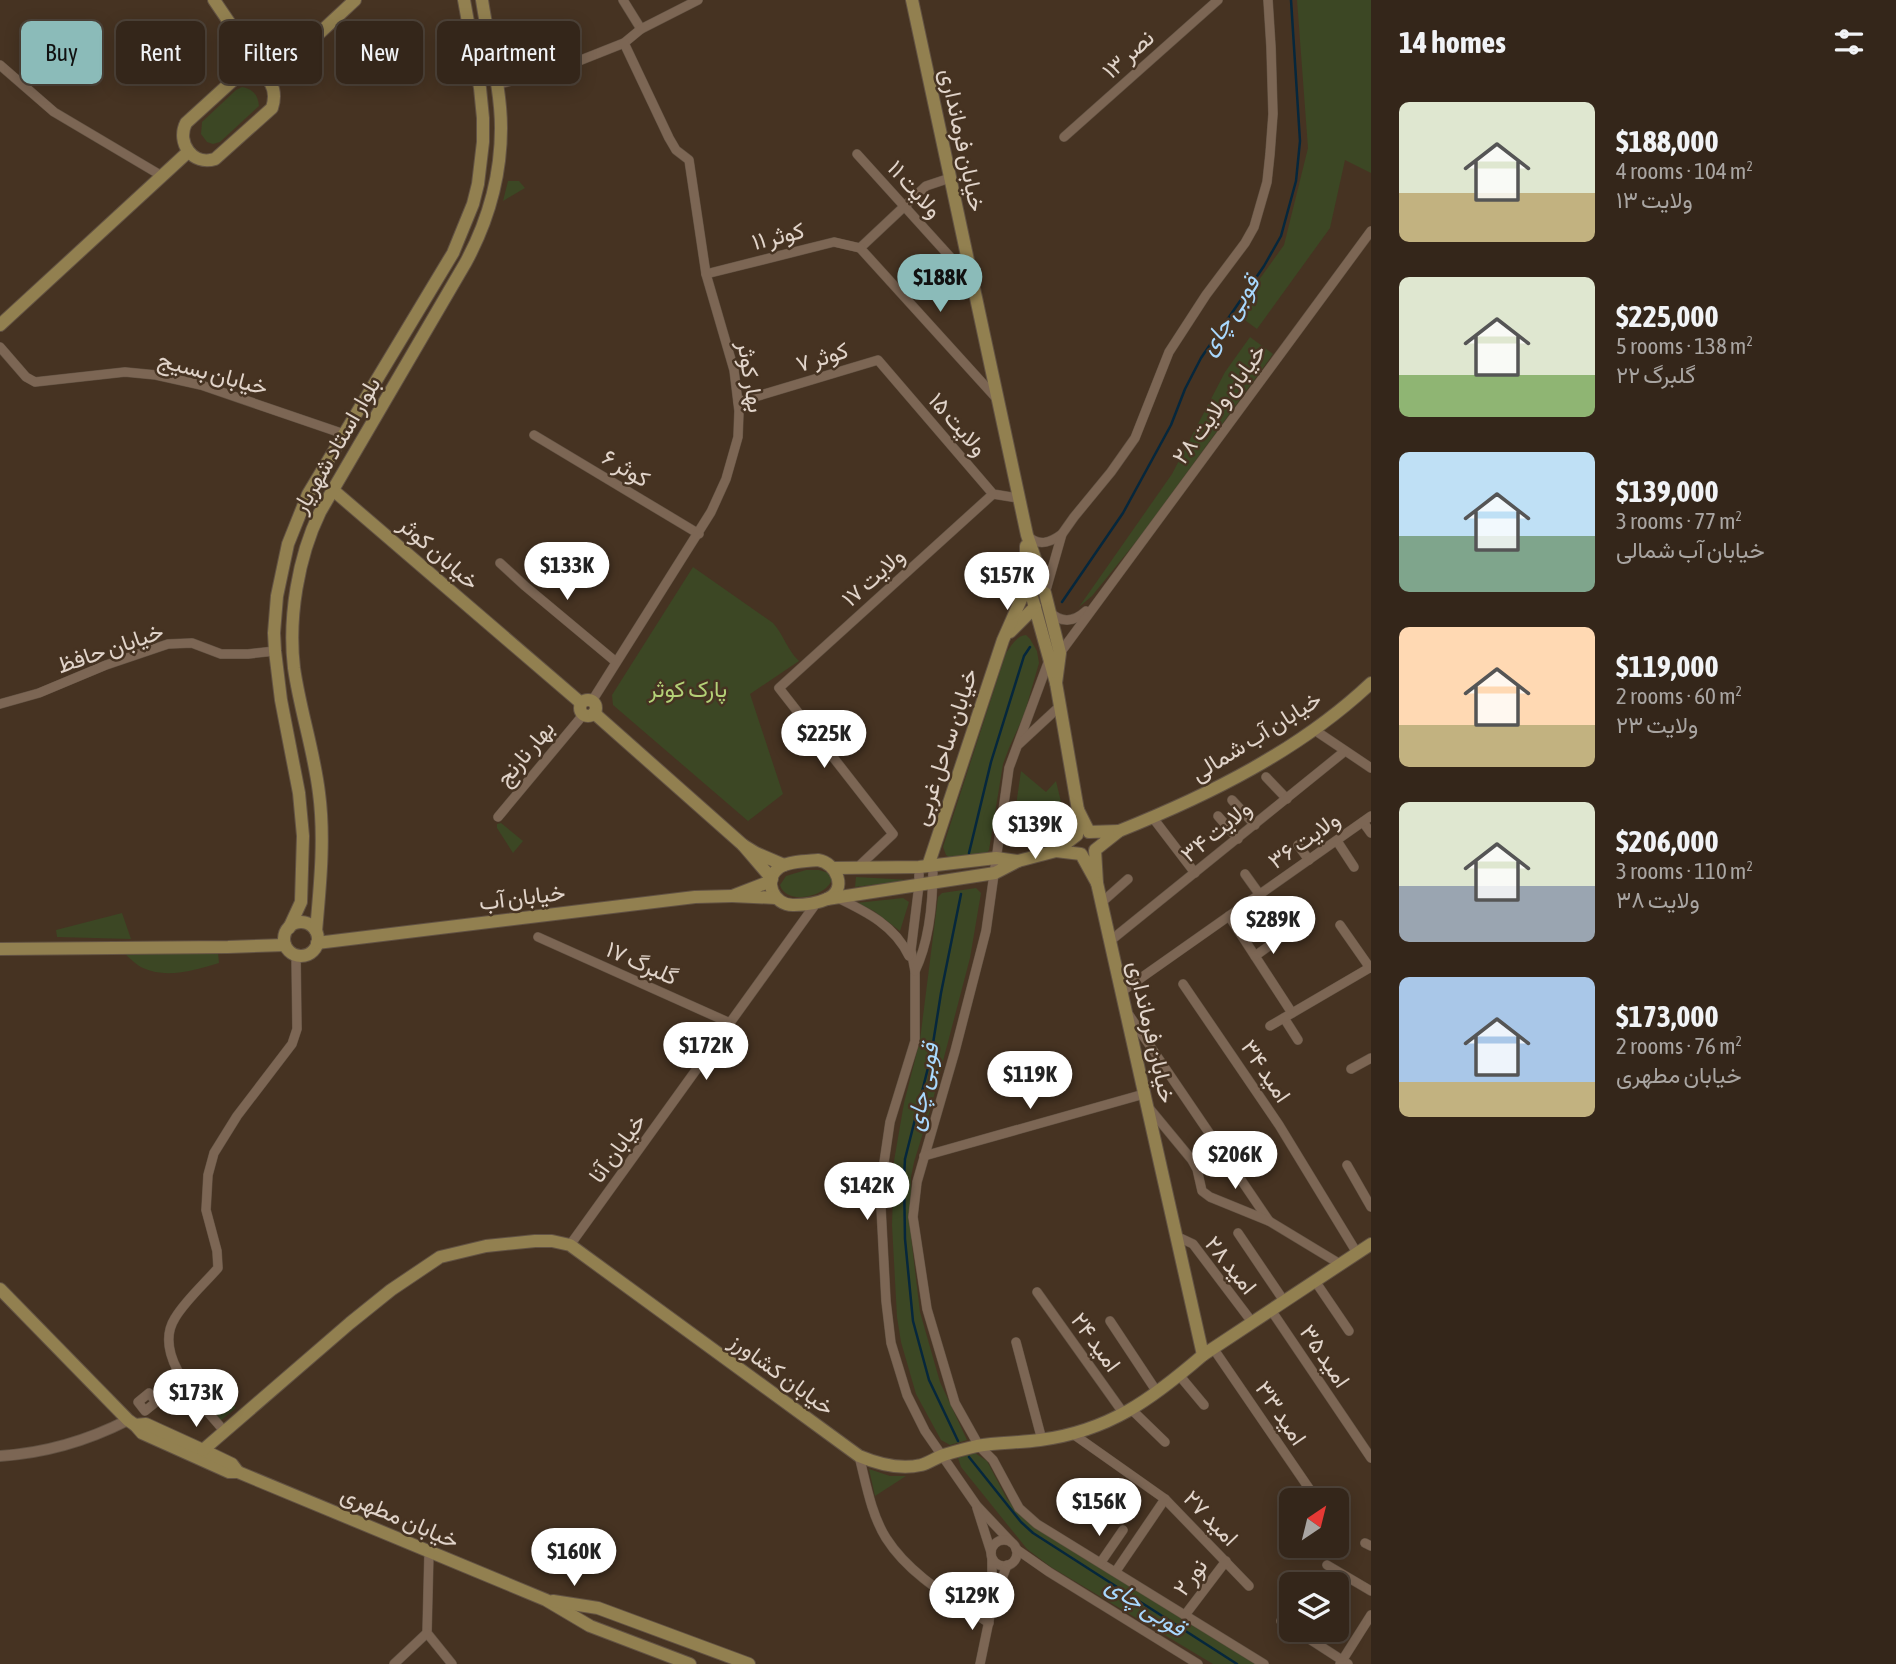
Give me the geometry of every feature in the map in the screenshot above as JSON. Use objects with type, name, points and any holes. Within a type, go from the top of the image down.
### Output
[{"type":"main road","points":[[214,0],[228,21]]},
{"type":"main road","points":[[322,29],[355,0]]},
{"type":"main road","name":"بلوار استاد شهریار","points":[[289,928],[301,902],[303,836],[299,793],[281,700],[275,651],[276,606],[288,544],[308,495],[453,254],[469,216],[478,184],[483,118],[464,0]]},
{"type":"main road","name":"بلوار استاد شهریار","points":[[316,937],[322,840],[319,793],[296,678],[293,647],[296,595],[303,555],[315,523],[475,246],[486,218],[496,176],[501,128],[482,0]]},
{"type":"main road","name":"خیابان فرمانداری","points":[[912,0],[1027,535],[1036,592],[1055,656]]},
{"type":"main road","points":[[228,84],[186,123],[182,131],[182,140],[188,152],[198,159],[215,159],[272,108],[274,91],[270,84]]},
{"type":"main road","points":[[0,325],[188,152]]},
{"type":"main road","name":"خیابان کوثر","points":[[333,490],[588,708],[743,845],[784,865]]},
{"type":"main road","name":"خیابان فرمانداری","points":[[1036,592],[1049,611],[1056,683],[1083,834]]},
{"type":"main road","name":"خیابان ساحل غربی","points":[[927,866],[1003,640],[1036,592]]},
{"type":"main road","name":"خیابان ساحل غربی","points":[[1003,640],[1036,592]]},
{"type":"main road","name":"خیابان آب شمالی","points":[[1083,834],[1119,831],[1219,787],[1313,729],[1371,682]]},
{"type":"main road","name":"خیابان آب شمالی","points":[[1095,850],[1119,831]]},
{"type":"main road","points":[[1081,855],[1074,846],[1083,834]]},
{"type":"main road","points":[[827,899],[833,895],[839,882],[835,868],[830,863],[818,860],[784,865],[774,873],[771,880],[772,892],[787,905],[933,884],[995,873],[1018,861],[1056,851],[1083,834],[1094,835],[1097,841],[1095,850],[1089,855],[1056,851]]},
{"type":"main road","name":"خیابان کوثر","points":[[743,845],[771,880]]},
{"type":"main road","name":"خیابان فرمانداری","points":[[1095,850],[1101,903],[1145,1099],[1176,1236],[1208,1351]]},
{"type":"main road","name":"خیابان فرمانداری","points":[[1081,855],[1097,883]]},
{"type":"main road","points":[[835,868],[927,866],[996,858],[1018,861]]},
{"type":"main road","name":"خیابان آب","points":[[733,896],[771,880]]},
{"type":"main road","name":"خیابان آب","points":[[316,937],[695,897],[776,898]]},
{"type":"main road","points":[[303,923],[312,927],[316,937],[312,952],[302,956],[291,953],[285,945],[285,936],[293,925],[303,923]]},
{"type":"main road","points":[[0,949],[285,945]]},
{"type":"main road","name":"خیابان کشاورز","points":[[203,1450],[391,1290],[440,1257],[486,1247],[535,1241],[570,1245],[859,1456],[879,1464],[906,1467],[979,1446],[1042,1440],[1101,1425],[1128,1412],[1180,1375],[1208,1351],[1371,1244]]},
{"type":"main road","name":"خیابان مطهری","points":[[0,1289],[142,1433],[229,1472],[237,1472],[546,1601]]},
{"type":"main road","name":"خیابان مطهری","points":[[132,1422],[146,1424],[203,1450],[232,1464],[237,1472]]},
{"type":"main road","points":[[546,1601],[608,1611],[749,1664]]},
{"type":"main road","points":[[546,1601],[590,1626],[690,1664]]},
{"type":"main road","points":[[601,1630],[596,1626],[595,1619],[602,1611],[608,1611]]},
{"type":"street","points":[[623,0],[641,29]]},
{"type":"street","points":[[480,88],[566,66],[624,43],[641,29],[698,0]]},
{"type":"street","name":"نصر ۱۳","points":[[1063,137],[1218,0]]},
{"type":"street","points":[[1036,592],[1062,534],[1135,438],[1169,352],[1254,227],[1267,181],[1270,155],[1272,100],[1268,0]]},
{"type":"street","name":"بهار کوثر","points":[[588,708],[699,534],[720,492],[735,452],[739,423],[731,356],[706,274],[690,160],[676,150],[668,138],[624,43]]},
{"type":"street","points":[[0,65],[54,112],[162,176]]},
{"type":"street","name":"ولایت ۱۱","points":[[858,154],[972,281]]},
{"type":"street","points":[[950,178],[926,186],[860,248],[998,400]]},
{"type":"street","name":"خیابان ولایت ۲۸","points":[[1264,1664],[1037,1524],[1019,1508],[993,1460],[979,1446],[955,1403],[927,1309],[913,1217],[917,1182],[986,930],[1009,768],[1055,656],[1371,231]]},
{"type":"street","name":"کوثر ۱۱","points":[[706,274],[834,242],[860,248]]},
{"type":"street","name":"خیابان بسیج","points":[[0,347],[26,377],[36,382],[125,373],[156,375],[201,385],[344,434]]},
{"type":"street","name":"کوثر ۷","points":[[738,402],[878,360]]},
{"type":"street","name":"ولایت ۱۵","points":[[878,360],[993,494]]},
{"type":"street","points":[[381,373],[397,382]]},
{"type":"street","name":"کوثر ۶","points":[[534,435],[699,534]]},
{"type":"street","points":[[993,494],[1018,498]]},
{"type":"street","name":"ولایت ۱۷","points":[[857,868],[893,834],[779,688],[993,494]]},
{"type":"street","points":[[1027,535],[1031,540],[1040,543],[1055,540],[1062,534]]},
{"type":"street","points":[[500,563],[616,662]]},
{"type":"street","name":"خیابان ولایت ۲۸","points":[[1049,611],[1058,619],[1070,620],[1080,616],[1097,601]]},
{"type":"street","name":"خیابان حافظ","points":[[0,704],[39,693],[168,645],[192,643],[221,654],[275,651]]},
{"type":"street","points":[[275,651],[293,647]]},
{"type":"street","points":[[1017,745],[1060,706]]},
{"type":"street","name":"بهار نارنج","points":[[498,817],[588,708]]},
{"type":"street","points":[[1313,729],[1371,768]]},
{"type":"street","name":"ولایت ۳۴","points":[[1110,941],[1345,751]]},
{"type":"street","points":[[1266,776],[1287,799]]},
{"type":"street","points":[[1232,800],[1255,825]]},
{"type":"street","points":[[1218,816],[1238,839]]},
{"type":"street","points":[[1153,818],[1195,873]]},
{"type":"street","points":[[1367,819],[1371,834]]},
{"type":"street","name":"ولایت ۳۶","points":[[1121,992],[1367,819]]},
{"type":"street","points":[[1336,841],[1354,867]]},
{"type":"street","points":[[1298,845],[1309,860]]},
{"type":"street","points":[[915,971],[923,954],[933,884],[927,866]]},
{"type":"street","points":[[927,866],[919,885],[911,950],[915,971],[915,1041],[890,1122],[882,1176],[886,1301],[891,1343],[907,1395],[925,1431],[977,1506],[1014,1545],[1017,1553],[1014,1561],[1000,1565],[992,1555],[977,1506]]},
{"type":"street","points":[[1245,874],[1260,895]]},
{"type":"street","points":[[1101,903],[1128,879]]},
{"type":"street","points":[[827,899],[871,916],[891,930],[905,947],[915,971]]},
{"type":"street","name":"خیابان آنا","points":[[570,1245],[730,1023],[827,899]]},
{"type":"street","points":[[1229,916],[1288,1015],[1298,1040]]},
{"type":"street","points":[[1270,1026],[1370,968],[1340,925]]},
{"type":"street","name":"گلبرگ ۱۷","points":[[538,937],[730,1023]]},
{"type":"street","points":[[1255,956],[1280,938]]},
{"type":"street","points":[[224,1431],[177,1372],[169,1342],[170,1330],[174,1318],[218,1268],[217,1251],[206,1210],[211,1161],[236,1116],[292,1044],[297,1029],[296,956]]},
{"type":"street","name":"امید ۳۴","points":[[1183,984],[1279,1125],[1357,1253]]},
{"type":"street","points":[[1126,1011],[1269,1221]]},
{"type":"street","points":[[1352,1069],[1371,1058]]},
{"type":"street","points":[[925,1156],[1145,1099],[1192,1160],[1202,1191],[1210,1197],[1269,1221],[1340,1264]]},
{"type":"street","points":[[1347,1166],[1371,1207]]},
{"type":"street","points":[[1238,1233],[1284,1301]]},
{"type":"street","name":"امید ۲۸","points":[[1176,1236],[1193,1244],[1252,1322]]},
{"type":"street","points":[[1315,1281],[1349,1331]]},
{"type":"street","name":"امید ۲۴","points":[[1037,1292],[1128,1412],[1165,1441]]},
{"type":"street","name":"امید ۳۵","points":[[1271,1310],[1371,1458]]},
{"type":"street","points":[[1110,1321],[1157,1392]]},
{"type":"street","points":[[1016,1342],[1042,1440]]},
{"type":"street","name":"امید ۳۳","points":[[1208,1351],[1308,1488]]},
{"type":"street","points":[[1180,1375],[1204,1405]]},
{"type":"street","points":[[156,1402],[184,1382]]},
{"type":"street","points":[[0,1456],[25,1455],[80,1442],[132,1422]]},
{"type":"street","name":"امید ۲۷","points":[[1073,1434],[1166,1499],[1249,1586]]},
{"type":"street","points":[[859,1456],[870,1500],[885,1536],[903,1560],[935,1587],[989,1623]]},
{"type":"street","points":[[1115,1572],[1166,1499]]},
{"type":"street","points":[[1101,1562],[1122,1530]]},
{"type":"street","points":[[981,1664],[992,1606],[992,1548],[996,1542],[1004,1539],[1049,1572],[1198,1664]]},
{"type":"street","points":[[429,1552],[428,1633],[452,1664]]},
{"type":"street","name":"نور ۲","points":[[1185,1615],[1226,1561]]},
{"type":"street","points":[[992,1606],[1007,1565]]},
{"type":"street","points":[[1327,1565],[1371,1591]]},
{"type":"street","points":[[1313,1642],[1343,1663],[1371,1615]]},
{"type":"street","points":[[394,1664],[428,1633]]},
{"type":"green space","points":[[1297,0],[1371,0],[1371,173],[1345,160],[1330,228],[1257,329],[1235,313],[1284,245],[1308,148]]},
{"type":"green space","points":[[242,87],[254,93],[259,106],[220,142],[207,142],[201,134],[202,122]]},
{"type":"green space","points":[[508,181],[519,181],[525,188],[503,201]]},
{"type":"green space","points":[[1250,337],[1273,354],[1143,533],[1092,596],[1079,607],[1172,474],[1225,372]]},
{"type":"green space","name":"پارک کوثر","points":[[693,567],[773,623],[799,661],[750,694],[783,794],[748,821],[613,705],[612,695]]},
{"type":"green space","points":[[1026,635],[1037,651],[1039,663],[1024,715],[1003,764],[989,850],[985,855],[950,858],[943,847],[1006,653],[1017,639]]},
{"type":"green space","points":[[1021,771],[1046,792],[1056,781],[1067,827],[1062,834],[1010,847]]},
{"type":"green space","points":[[501,823],[523,841],[513,853],[497,828],[497,824]]},
{"type":"green space","points":[[806,870],[829,873],[832,879],[823,890],[806,897],[784,892],[780,885],[786,876]]},
{"type":"green space","points":[[856,877],[910,880],[855,887]]},
{"type":"green space","points":[[976,888],[981,893],[970,958],[911,1177],[911,1237],[920,1312],[940,1382],[967,1440],[950,1445],[941,1440],[916,1394],[901,1342],[892,1225],[894,1161],[904,1103],[920,1040],[938,897],[942,893]]},
{"type":"green space","points":[[903,898],[909,902],[900,931],[874,911],[856,903]]},
{"type":"green space","points":[[122,913],[131,939],[57,937],[56,930]]},
{"type":"green space","points":[[218,953],[219,963],[191,971],[171,973],[143,968],[125,954]]},
{"type":"green space","points":[[222,1390],[236,1408],[219,1422],[212,1413],[225,1402],[218,1393]]},
{"type":"green space","points":[[975,1453],[987,1461],[1007,1499],[1037,1528],[1256,1664],[1213,1664],[1051,1567],[1027,1549],[961,1467],[958,1458]]},
{"type":"green space","points":[[869,1469],[890,1476],[906,1476],[875,1496]]},
{"type":"waterway","name":"قوبی چای","points":[[1062,602],[1123,513],[1171,425],[1201,358],[1264,266],[1281,236],[1296,181],[1300,141],[1291,0]]},
{"type":"waterway","name":"قوبی چای","points":[[969,853],[991,762],[1024,656],[1030,647]]},
{"type":"waterway","name":"قوبی چای","points":[[958,1441],[929,1380],[913,1321],[905,1239],[904,1178],[905,1159],[931,1056],[961,894]]},
{"type":"waterway","name":"قوبی چای","points":[[969,1457],[1033,1533],[1237,1664]]}]
